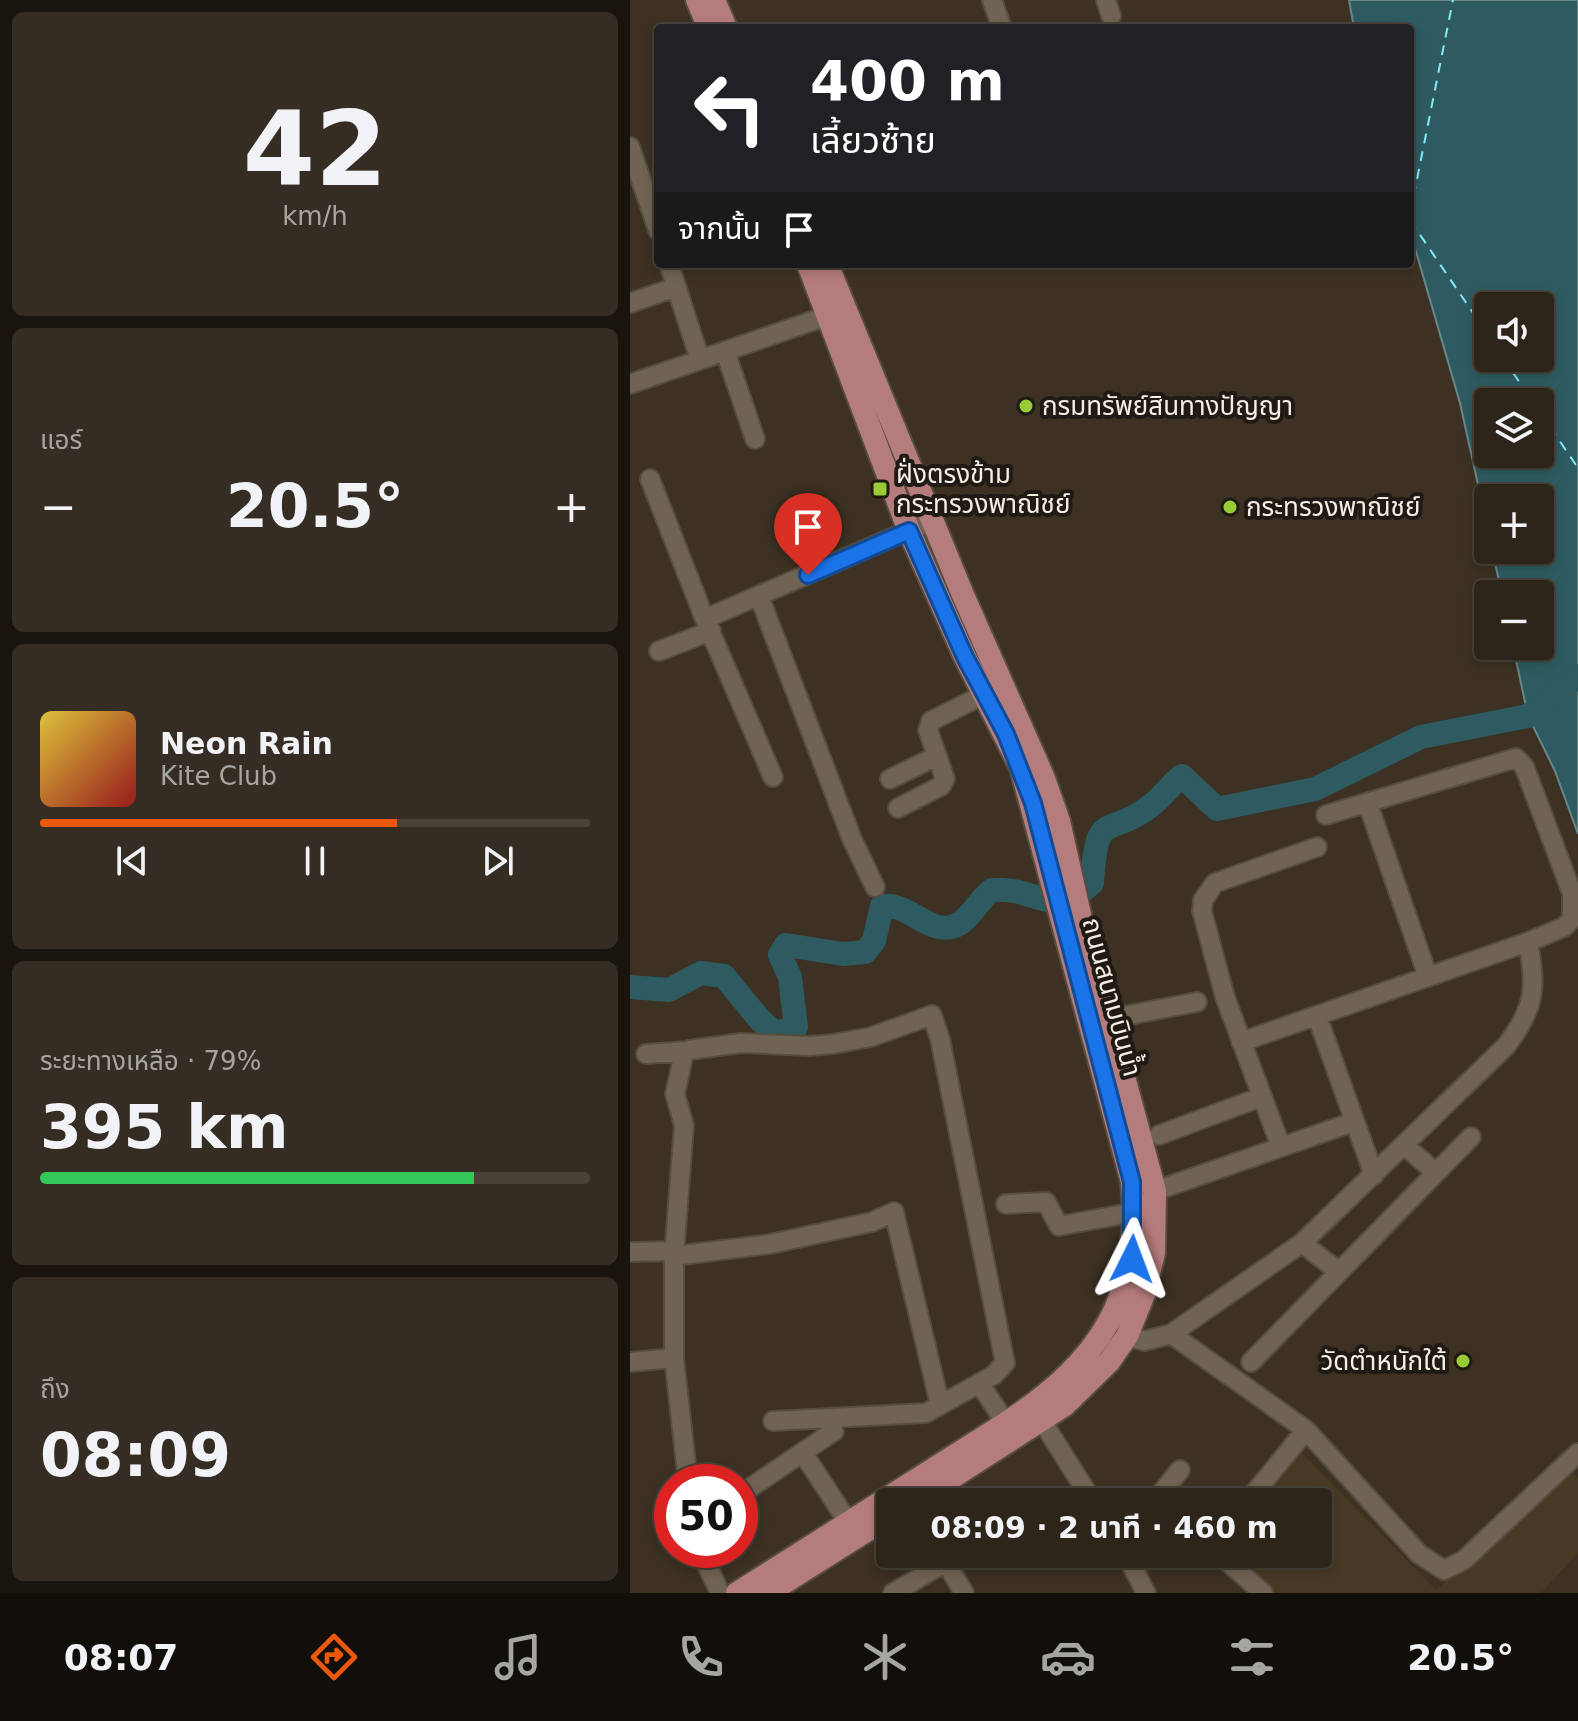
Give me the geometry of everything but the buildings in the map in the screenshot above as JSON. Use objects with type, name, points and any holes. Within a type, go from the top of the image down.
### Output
[{"type":"main road","points":[[697,0],[707,24]]},
{"type":"main road","points":[[714,0],[724,24]]},
{"type":"main road","name":"ถนนสนามบินน้ำ","points":[[737,1593],[1006,1423],[1054,1389],[1101,1336],[1125,1285],[1132,1259],[1135,1212],[1132,1182],[1064,888],[1021,768],[909,531],[809,268]]},
{"type":"main road","name":"ถนนสนามบินน้ำ","points":[[829,268],[1043,776],[1059,821],[1064,888]]},
{"type":"main road","name":"ถนนสนามบินน้ำ","points":[[936,1488],[1042,1421],[1087,1386],[1127,1336],[1144,1294],[1154,1253],[1155,1191],[1108,1019],[1072,921]]},
{"type":"main road","points":[[768,1593],[876,1525]]},
{"type":"street","points":[[992,0],[1001,24]]},
{"type":"street","points":[[630,147],[637,188],[654,222]]},
{"type":"street","points":[[670,268],[700,360]]},
{"type":"street","points":[[632,296],[676,287]]},
{"type":"street","points":[[630,384],[827,316]]},
{"type":"street","points":[[725,351],[755,439]]},
{"type":"street","points":[[650,479],[773,777]]},
{"type":"street","points":[[659,651],[759,596],[933,520]]},
{"type":"street","points":[[759,596],[852,839],[875,887]]},
{"type":"street","points":[[898,808],[941,786],[945,779],[928,730],[931,721],[985,694]]},
{"type":"street","points":[[890,779],[937,756]]},
{"type":"street","points":[[1241,1042],[1528,942],[1569,924],[1574,910],[1572,893],[1521,761],[1511,758],[1326,815]]},
{"type":"street","points":[[1368,804],[1428,977]]},
{"type":"street","points":[[1281,1147],[1241,1042],[1205,926],[1203,900],[1215,883],[1317,847]]},
{"type":"street","points":[[1127,1336],[1144,1341],[1171,1334],[1302,1243],[1506,1046],[1531,1008],[1533,992],[1528,942]]},
{"type":"street","points":[[1108,1019],[1197,1002]]},
{"type":"street","points":[[646,1054],[741,1043],[823,1045],[871,1037],[932,1015],[935,1017],[1005,1355],[1002,1368],[940,1405],[917,1414],[773,1421]]},
{"type":"street","points":[[1317,1016],[1374,1175]]},
{"type":"street","points":[[686,1051],[675,1094],[684,1125],[674,1254],[674,1358],[686,1464]]},
{"type":"street","points":[[1159,1135],[1261,1097]]},
{"type":"street","points":[[1155,1191],[1353,1122]]},
{"type":"street","points":[[1251,1362],[1471,1137]]},
{"type":"street","points":[[1404,1145],[1435,1172]]},
{"type":"street","points":[[1006,1204],[1046,1202],[1059,1226],[1135,1212]]},
{"type":"street","points":[[630,1252],[674,1254],[770,1244],[872,1222],[894,1212],[940,1405]]},
{"type":"street","points":[[1302,1243],[1338,1271]]},
{"type":"street","points":[[1171,1334],[1306,1430],[1419,1554],[1444,1570],[1464,1560],[1578,1453]]},
{"type":"street","points":[[630,1362],[674,1358]]},
{"type":"street","points":[[979,1383],[1006,1423]]},
{"type":"street","points":[[1042,1421],[1084,1488]]},
{"type":"street","points":[[1258,1488],[1306,1430]]},
{"type":"street","points":[[758,1483],[834,1431]]},
{"type":"street","points":[[803,1453],[848,1522]]},
{"type":"street","points":[[1165,1488],[1180,1470]]},
{"type":"street","points":[[708,1568],[720,1593]]},
{"type":"street","points":[[893,1593],[929,1568]]},
{"type":"street","points":[[949,1568],[964,1593]]},
{"type":"street","points":[[1133,1568],[1146,1593]]},
{"type":"street","points":[[1235,1568],[1263,1593]]},
{"type":"shaded area","points":[[1297,1448],[1436,1590],[1567,1468],[1578,1478],[1578,1553],[1541,1593],[1264,1593],[1236,1568],[1332,1568],[1332,1488],[1264,1488]]},
{"type":"water","points":[[1349,0],[1578,0],[1578,834],[1555,771],[1528,716],[1516,660],[1554,660],[1554,580],[1499,580],[1495,564],[1554,564],[1554,484],[1478,484],[1474,468],[1554,468],[1554,388],[1474,388],[1474,466],[1460,403],[1414,245],[1414,24],[1353,24]]},
{"type":"waterway","points":[[630,987],[669,990],[701,973],[724,976],[760,1020],[775,1033],[796,1027],[790,977],[780,955],[786,945],[843,954],[865,952],[874,941],[882,906],[901,909],[937,927],[946,928],[965,919],[992,890],[1020,892],[1043,899],[1065,899],[1092,883],[1094,858],[1101,833],[1154,803],[1182,776],[1217,809],[1315,789],[1421,737],[1528,716],[1578,676]]},
{"type":"ferry route","points":[[1414,194],[1453,0]]},
{"type":"ferry route","points":[[1414,226],[1474,314]]},
{"type":"ferry route","points":[[1513,372],[1523,388]]},
{"type":"ferry route","points":[[1554,433],[1578,468]]},
{"type":"place","name":"กรมทรัพย์สินทางปัญญา","points":[[1026,406]]},
{"type":"place","name":"ฝั่งตรงข้าม กระทรวงพาณิชย์","points":[[880,489]]},
{"type":"place","name":"กระทรวงพาณิชย์","points":[[1230,507]]},
{"type":"place","name":"วัดตำหนักใต้","points":[[1463,1361]]},
{"type":"route","points":[[808,575],[909,531],[965,657],[1006,734],[1033,803],[1132,1182],[1135,1216],[1132,1259]]}]
